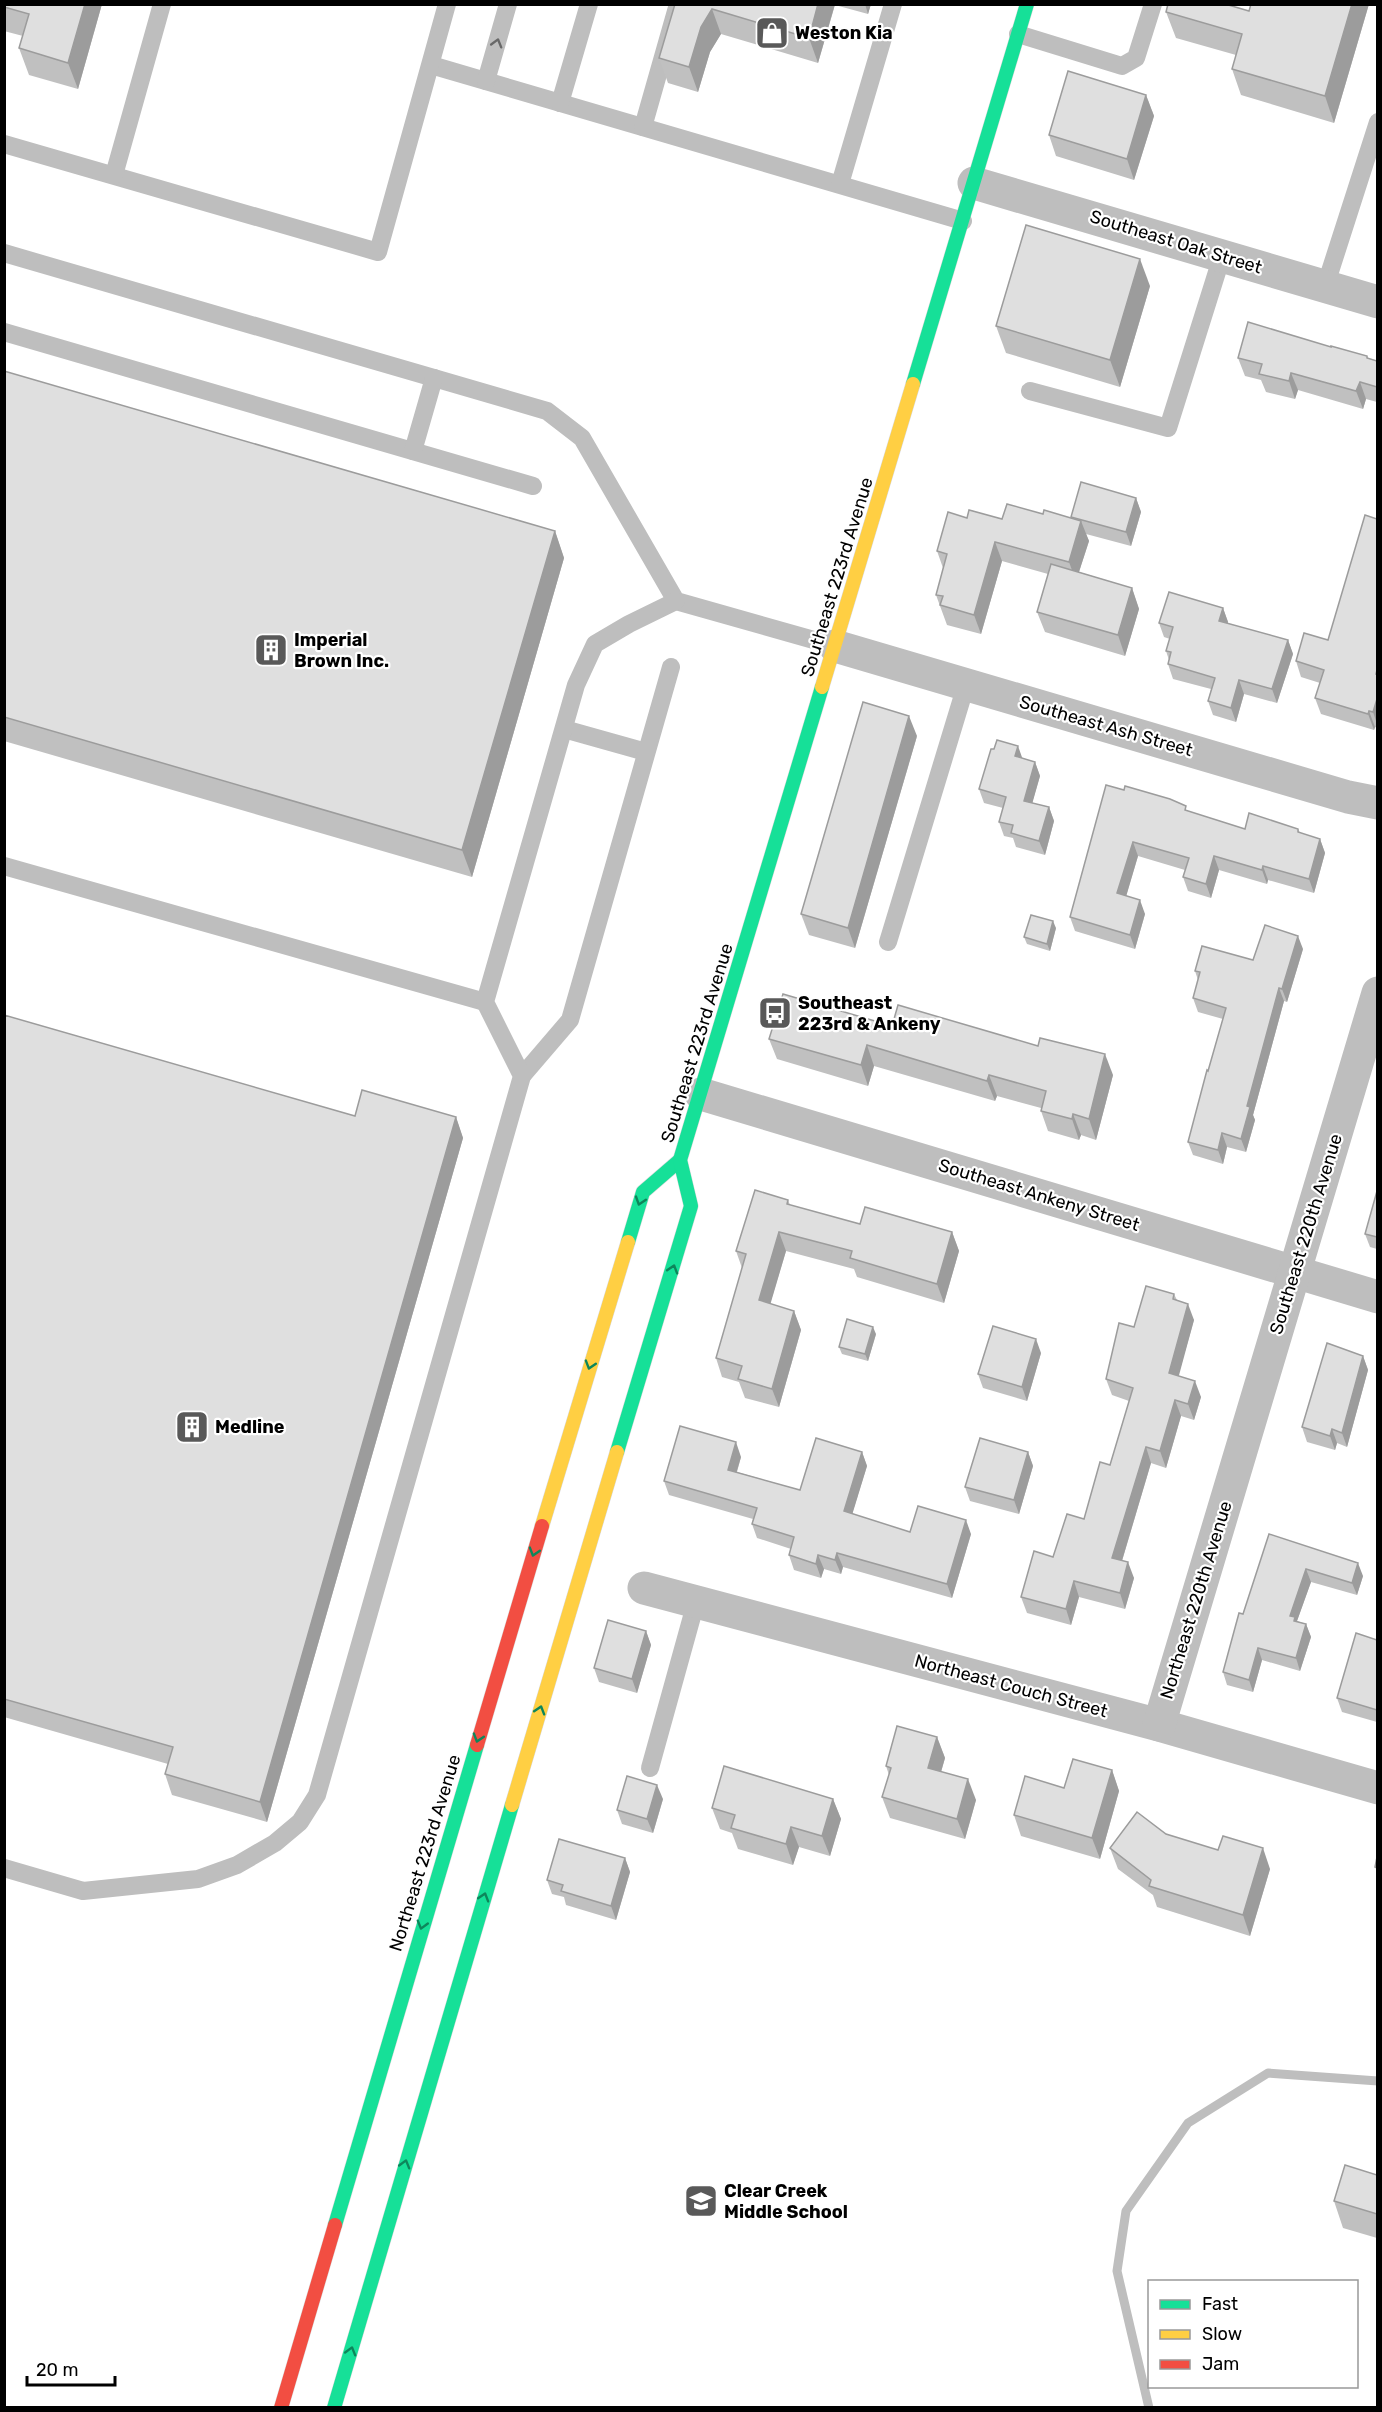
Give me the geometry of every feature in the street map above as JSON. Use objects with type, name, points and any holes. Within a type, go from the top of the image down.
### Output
[{"type":"main road","name":"Southeast 223rd Avenue","points":[[334,2408],[691,1206],[680,1160],[1027,4]]},
{"type":"main road","name":"Southeast 223rd Avenue","points":[[607,1309],[643,1192],[680,1160]]},
{"type":"main road","name":"Northeast 223rd Avenue","points":[[281,2408],[430,1899],[607,1309]]},
{"type":"street","name":"Southeast Oak Street","points":[[974,183],[1377,302]]},
{"type":"street","name":"Southeast Ash Street","points":[[835,646],[1348,797],[1377,803]]},
{"type":"street","name":"Southeast 220th Avenue","points":[[1234,1475],[1377,993]]},
{"type":"street","name":"Southeast Ankeny Street","points":[[700,1094],[1377,1297]]},
{"type":"street","name":"Northeast 220th Avenue","points":[[1159,1725],[1234,1475]]},
{"type":"street","name":"Northeast Couch Street","points":[[644,1588],[1159,1725],[1377,1788]]},
{"type":"lane","points":[[114,175],[162,4]]},
{"type":"lane","points":[[4,144],[378,252],[447,4]]},
{"type":"lane","points":[[486,81],[508,4]]},
{"type":"lane","points":[[560,103],[589,4]]},
{"type":"lane","points":[[642,127],[678,4]]},
{"type":"lane","points":[[840,184],[892,4]]},
{"type":"lane","points":[[1018,34],[1122,66],[1136,58],[1153,4]]},
{"type":"lane","points":[[431,65],[963,221]]},
{"type":"lane","points":[[1325,287],[1377,123]]},
{"type":"lane","points":[[4,253],[547,411],[582,438],[676,601]]},
{"type":"lane","points":[[1030,391],[1168,428],[1222,256]]},
{"type":"lane","points":[[4,332],[533,486]]},
{"type":"lane","points":[[413,451],[434,378]]},
{"type":"lane","points":[[522,1076],[485,1002],[576,685],[596,644],[629,624],[676,601],[835,646]]},
{"type":"lane","points":[[4,1868],[83,1891],[198,1879],[237,1864],[275,1843],[300,1822],[317,1795],[522,1076],[570,1020],[671,667]]},
{"type":"lane","points":[[888,942],[966,685]]},
{"type":"lane","points":[[564,729],[646,753]]},
{"type":"lane","points":[[4,866],[485,1002]]},
{"type":"lane","points":[[650,1768],[696,1602]]},
{"type":"building","points":[[4,4],[85,4],[68,63],[19,48],[29,14],[4,7]]},
{"type":"building","points":[[675,4],[818,4],[809,38],[712,9],[701,27],[689,67],[659,58]]},
{"type":"building","points":[[1168,4],[1225,4],[1249,11],[1251,4],[1352,4],[1325,96],[1232,69],[1242,34],[1166,12]]},
{"type":"building","points":[[1068,71],[1146,95],[1127,159],[1049,135]]},
{"type":"building","points":[[1026,225],[1140,259],[1110,360],[996,326]]},
{"type":"building","points":[[1248,322],[1367,356],[1377,361],[1377,387],[1360,382],[1356,391],[1291,373],[1289,381],[1259,374],[1262,364],[1238,358]]},
{"type":"building","name":"Imperial Brown Inc.","points":[[4,371],[555,531],[462,850],[4,717]]},
{"type":"building","points":[[1081,482],[1136,498],[1126,532],[1071,517]]},
{"type":"building","points":[[1007,504],[1043,514],[1044,510],[1081,521],[1069,562],[995,542],[974,615],[940,605],[943,596],[936,595],[947,554],[937,551],[948,512],[967,518],[969,510],[1002,519]]},
{"type":"building","points":[[1365,515],[1377,519],[1377,699],[1373,712],[1369,711],[1368,714],[1315,698],[1324,670],[1296,661],[1304,633],[1328,640]]},
{"type":"building","points":[[1051,564],[1132,588],[1118,635],[1037,612]]},
{"type":"building","points":[[1169,592],[1223,608],[1219,621],[1288,640],[1272,689],[1239,680],[1231,708],[1208,701],[1215,678],[1168,664],[1171,652],[1166,651],[1173,627],[1159,623]]},
{"type":"building","points":[[863,702],[909,716],[848,928],[801,914]]},
{"type":"building","points":[[997,740],[1018,746],[1015,756],[1035,762],[1024,801],[1049,807],[1039,841],[1011,833],[1013,825],[999,822],[1006,797],[979,789],[991,749],[994,749]]},
{"type":"building","points":[[1106,785],[1124,790],[1125,786],[1170,799],[1186,806],[1185,810],[1245,829],[1249,813],[1298,829],[1298,832],[1320,839],[1309,879],[1263,866],[1262,870],[1214,856],[1206,884],[1183,877],[1189,858],[1133,842],[1117,893],[1140,900],[1130,935],[1070,917]]},
{"type":"building","points":[[1031,915],[1053,921],[1047,944],[1024,937]]},
{"type":"building","points":[[1265,925],[1298,936],[1282,989],[1279,988],[1247,1106],[1250,1107],[1241,1139],[1222,1133],[1218,1150],[1188,1142],[1226,1008],[1193,998],[1200,972],[1195,971],[1202,946],[1253,960]]},
{"type":"building","points":[[783,994],[892,1026],[898,1005],[1038,1046],[1040,1038],[1105,1054],[1089,1119],[1073,1114],[1072,1119],[1041,1111],[1046,1091],[989,1075],[987,1081],[867,1045],[861,1065],[769,1039]]},
{"type":"building","name":"Medline","points":[[4,1015],[355,1116],[362,1090],[456,1117],[260,1802],[165,1774],[173,1747],[4,1699]]},
{"type":"building","points":[[755,1190],[788,1200],[787,1204],[860,1224],[865,1207],[952,1232],[937,1284],[850,1258],[852,1251],[779,1232],[759,1300],[794,1311],[772,1389],[738,1379],[742,1366],[716,1358],[746,1254],[736,1251]]},
{"type":"building","points":[[1377,1191],[1377,1237],[1365,1234]]},
{"type":"building","points":[[1146,1286],[1174,1294],[1173,1299],[1188,1304],[1169,1373],[1195,1381],[1188,1404],[1175,1400],[1160,1451],[1146,1447],[1112,1558],[1128,1562],[1120,1593],[1074,1581],[1066,1609],[1021,1597],[1034,1551],[1053,1557],[1067,1514],[1084,1519],[1100,1462],[1110,1465],[1133,1388],[1106,1379],[1119,1323],[1134,1327]]},
{"type":"building","points":[[847,1319],[873,1327],[865,1354],[839,1347]]},
{"type":"building","points":[[993,1326],[1036,1339],[1022,1387],[978,1374]]},
{"type":"building","points":[[1327,1343],[1363,1356],[1342,1433],[1332,1429],[1330,1436],[1302,1427]]},
{"type":"building","points":[[680,1426],[736,1442],[728,1470],[800,1490],[816,1438],[862,1452],[844,1511],[910,1532],[918,1506],[966,1520],[947,1584],[837,1553],[835,1560],[818,1555],[816,1564],[789,1555],[794,1537],[752,1524],[757,1508],[664,1481]]},
{"type":"building","points":[[980,1438],[1028,1452],[1014,1500],[965,1487]]},
{"type":"building","points":[[1269,1534],[1358,1563],[1352,1583],[1306,1569],[1290,1616],[1295,1617],[1294,1621],[1306,1624],[1296,1658],[1258,1648],[1249,1680],[1223,1672],[1239,1613],[1243,1614]]},
{"type":"building","points":[[608,1620],[646,1631],[632,1679],[594,1668]]},
{"type":"building","points":[[1356,1633],[1377,1640],[1377,1710],[1337,1698]]},
{"type":"building","points":[[897,1726],[937,1737],[928,1768],[968,1779],[957,1819],[882,1797],[891,1768],[886,1766]]},
{"type":"building","points":[[1073,1759],[1112,1770],[1092,1838],[1014,1815],[1025,1776],[1064,1788]]},
{"type":"building","points":[[724,1766],[833,1799],[822,1836],[791,1827],[786,1844],[731,1828],[735,1815],[712,1808]]},
{"type":"building","points":[[627,1776],[657,1785],[647,1819],[617,1810]]},
{"type":"building","points":[[1137,1812],[1166,1834],[1218,1850],[1223,1836],[1263,1848],[1243,1915],[1149,1886],[1151,1880],[1110,1848]]},
{"type":"building","points":[[559,1839],[625,1858],[611,1906],[561,1891],[563,1885],[547,1880]]},
{"type":"building","points":[[1345,2165],[1377,2175],[1377,2214],[1334,2201]]},
{"type":"waterway","points":[[1149,2408],[1117,2271],[1126,2211],[1188,2123],[1268,2073],[1378,2081]]},
{"type":"traffic: fast","points":[[913,384],[1027,4]]},
{"type":"traffic: fast","points":[[617,1452],[691,1206],[680,1160],[822,687]]},
{"type":"traffic: fast","points":[[628,1242],[643,1192],[680,1160]]},
{"type":"traffic: fast","points":[[335,2225],[477,1745]]},
{"type":"traffic: fast","points":[[334,2408],[512,1805]]},
{"type":"traffic: slow","points":[[822,687],[913,384]]},
{"type":"traffic: slow","points":[[542,1526],[628,1242]]},
{"type":"traffic: slow","points":[[512,1805],[617,1452]]},
{"type":"traffic: jam","points":[[477,1745],[542,1526]]},
{"type":"traffic: jam","points":[[281,2408],[335,2225]]},
{"type":"place","name":"Weston Kia","points":[[772,33]]},
{"type":"place","name":"Imperial Brown Inc.","points":[[271,650]]},
{"type":"place","name":"Southeast 223rd & Ankeny","points":[[775,1013]]},
{"type":"place","name":"Medline","points":[[192,1427]]},
{"type":"place","name":"Clear Creek Middle School","points":[[701,2201]]}]
